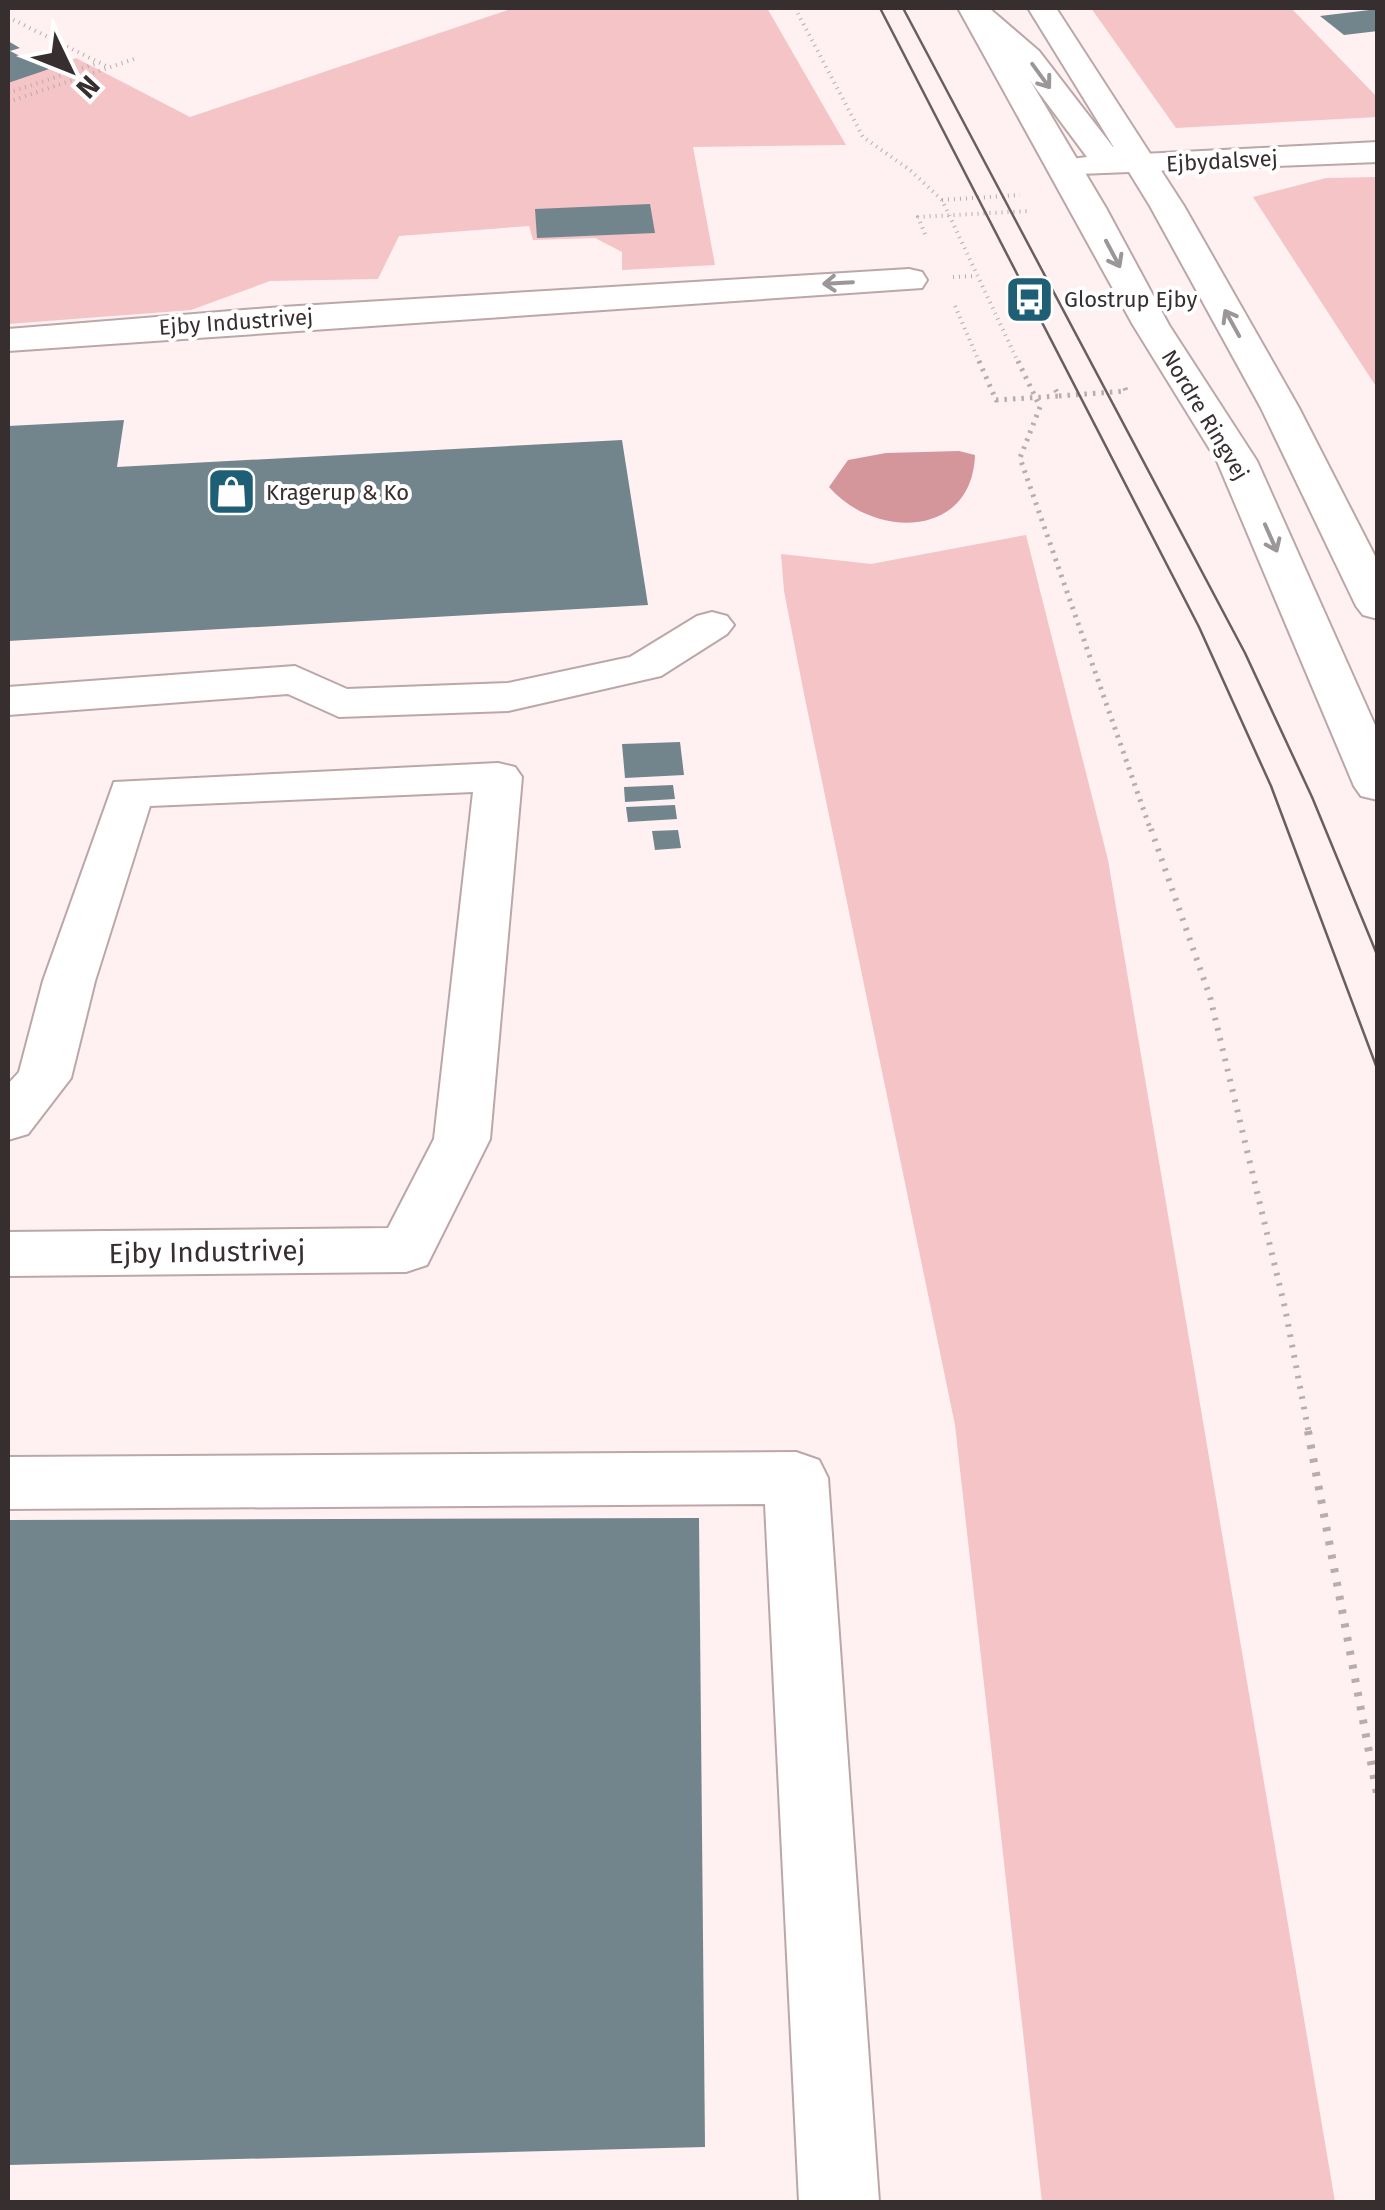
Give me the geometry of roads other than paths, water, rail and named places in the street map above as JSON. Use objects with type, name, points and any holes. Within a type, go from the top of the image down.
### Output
[{"type":"main road","points":[[972,8],[1028,58],[1100,154],[1144,165]]},
{"type":"main road","name":"Nordre Ringvej","points":[[972,8],[1090,208],[1151,325],[1237,461],[1378,786]]},
{"type":"main road","points":[[1042,8],[1144,165],[1280,408],[1378,606]]},
{"type":"main road","name":"Ejbydalsvej","points":[[1067,168],[1378,152]]},
{"type":"main road","name":"Ejby Industrivej","points":[[8,340],[464,306],[909,280]]},
{"type":"main road","points":[[8,700],[295,680],[340,703],[508,697],[645,667],[712,625]]},
{"type":"main road","name":"Ejby Industrivej","points":[[8,1120],[44,1078],[69,980],[131,792],[498,777],[462,1139],[406,1250],[8,1254]]},
{"type":"main road","points":[[8,1484],[796,1478],[839,2202]]},
{"type":"tram line","points":[[880,8],[1199,627],[1271,786],[1378,1071]]},
{"type":"tram line","points":[[903,8],[1245,653],[1312,797],[1378,957]]},
{"type":"place","name":"Glostrup Ejby","points":[[1029,299]]},
{"type":"place","name":"Kragerup & Ko","points":[[231,492]]}]
